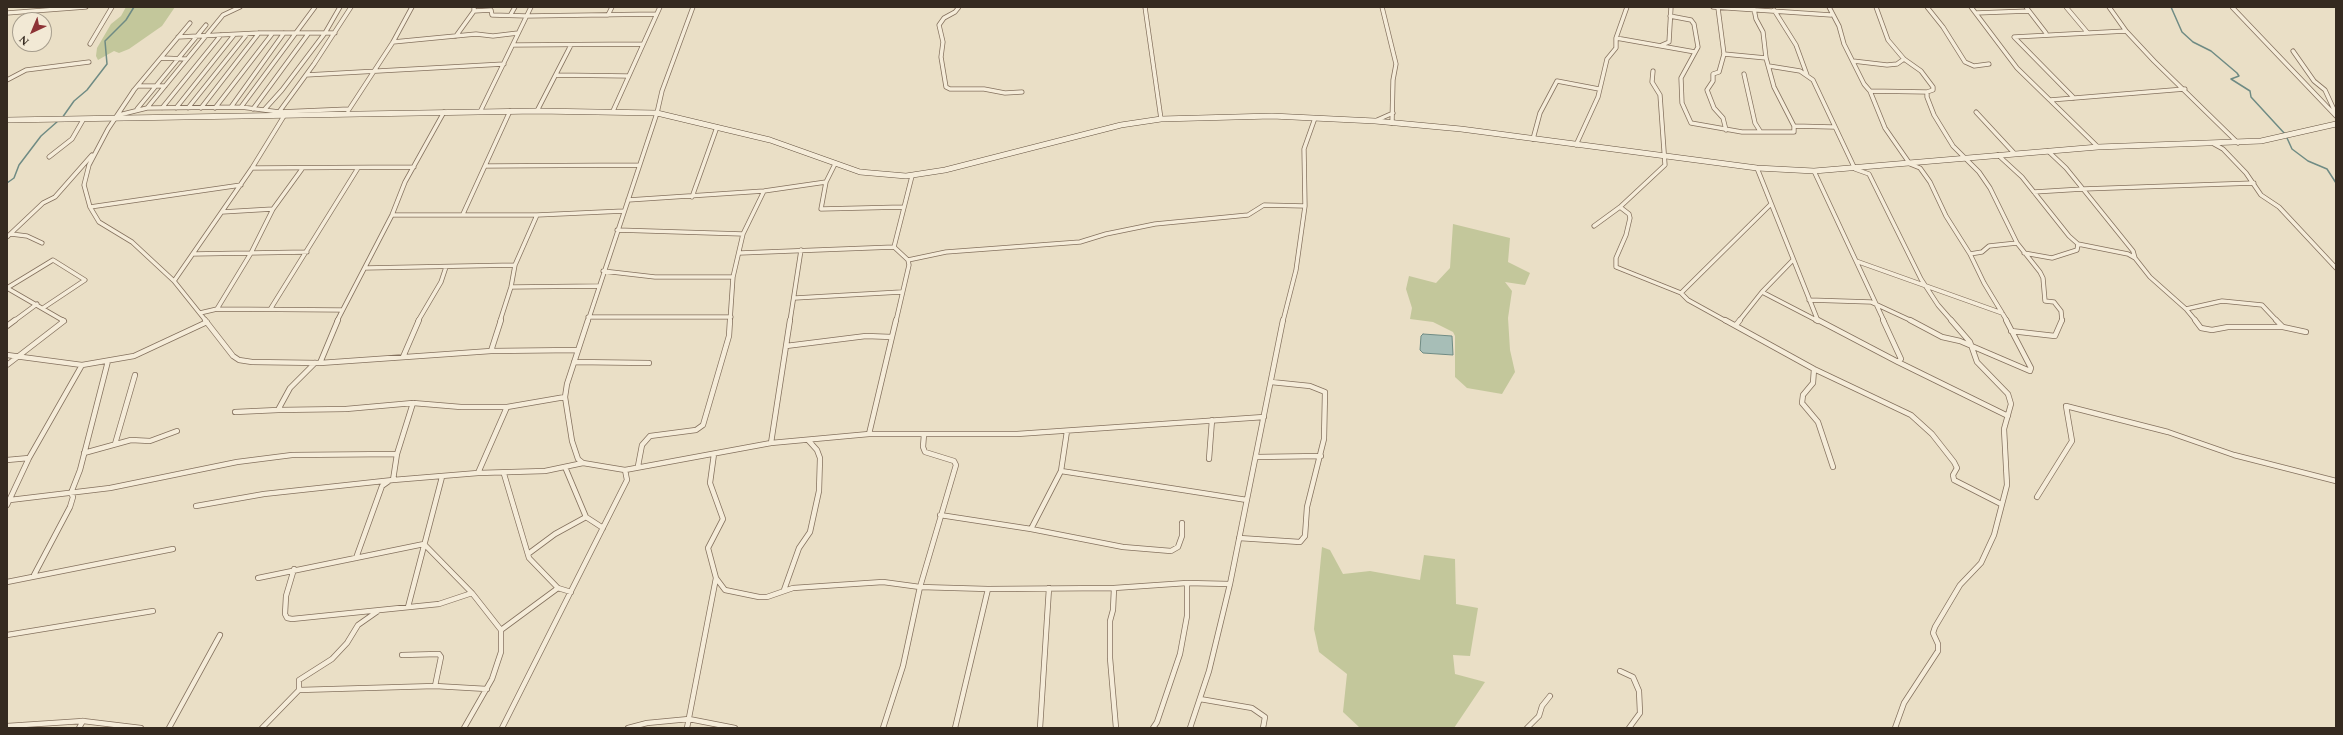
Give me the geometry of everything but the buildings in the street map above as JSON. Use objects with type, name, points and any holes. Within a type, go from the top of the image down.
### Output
[{"type":"main road","points":[[7,120],[83,120],[117,117],[284,116],[347,112],[614,111],[657,113],[788,145],[835,164],[872,174],[912,176],[945,170],[1121,125],[1161,119],[1272,116],[1375,121],[1533,139],[1666,158],[1757,168],[1814,171],[1855,169],[2098,146],[2226,144],[2274,140],[2336,124]]},
{"type":"street","points":[[12,12],[16,7]]},
{"type":"street","points":[[7,13],[86,7]]},
{"type":"street","points":[[90,44],[112,7]]},
{"type":"street","points":[[147,108],[223,15],[240,7]]},
{"type":"street","points":[[242,107],[297,34],[296,33],[300,30],[315,7]]},
{"type":"street","points":[[264,110],[282,90],[324,33],[340,7]]},
{"type":"street","points":[[279,112],[335,33],[351,7]]},
{"type":"street","points":[[117,117],[137,109],[147,108],[242,107],[279,112],[347,112],[393,42],[412,7]]},
{"type":"street","points":[[511,14],[515,7]]},
{"type":"street","points":[[480,112],[531,7]]},
{"type":"street","points":[[608,15],[612,7]]},
{"type":"street","points":[[614,111],[628,76],[660,7]]},
{"type":"street","points":[[583,463],[578,459],[572,441],[566,397],[574,362],[603,271],[657,113],[662,91],[693,7]]},
{"type":"street","points":[[959,7],[955,12],[944,18],[939,25],[943,42],[941,57],[946,87],[950,89],[984,89],[1005,93],[1022,92]]},
{"type":"street","points":[[1145,7],[1161,119]]},
{"type":"street","points":[[1382,7],[1396,64],[1393,80],[1392,123]]},
{"type":"street","points":[[1576,145],[1598,97],[1607,59],[1616,48],[1616,38],[1627,7]]},
{"type":"street","points":[[1660,45],[1670,42],[1671,7]]},
{"type":"street","points":[[1713,7],[1754,8],[1831,15]]},
{"type":"street","points":[[1809,300],[1871,302],[1926,327],[1942,337],[1972,346],[2030,371],[2031,368],[1970,254],[1946,216],[1930,182],[1920,168],[1910,164],[1886,128],[1870,91],[1864,84],[1844,44],[1838,26],[1831,15],[1829,7]]},
{"type":"street","points":[[1870,91],[1927,92],[1934,89],[1926,76],[1915,65],[1904,59],[1886,35],[1876,7]]},
{"type":"street","points":[[1927,7],[1965,62],[1974,66],[1989,64]]},
{"type":"street","points":[[1971,7],[2017,68],[2098,146]]},
{"type":"street","points":[[2026,7],[2046,34]]},
{"type":"street","points":[[2066,7],[2087,32]]},
{"type":"street","points":[[2109,7],[2126,30],[2157,65],[2185,89],[2238,143]]},
{"type":"street","points":[[2232,7],[2336,115]]},
{"type":"street","points":[[1718,8],[1720,33],[1724,54],[1719,72],[1713,74],[1713,81],[1706,90],[1714,108],[1723,118],[1726,130]]},
{"type":"street","points":[[1670,16],[1693,21],[1698,47],[1681,78],[1682,103],[1691,123],[1726,130],[1794,132],[1794,126],[1776,93],[1766,58],[1763,32],[1756,19],[1754,8]]},
{"type":"street","points":[[456,36],[474,9],[491,10],[492,15],[511,14],[526,16],[656,14]]},
{"type":"street","points":[[1774,10],[1796,45],[1807,75],[1820,93],[1833,127],[1855,169],[1869,174],[1927,288],[1938,305],[1962,330],[1972,346],[1977,362],[2008,394],[2011,404],[2004,429],[2007,485],[2000,504],[1994,535],[1984,558],[1960,585],[1935,627],[1934,633],[1938,644],[1938,651],[1904,703],[1895,728]]},
{"type":"street","points":[[1976,13],[2029,11]]},
{"type":"street","points":[[190,23],[138,86],[100,142],[89,165],[84,185],[90,207],[99,222],[132,242],[174,281],[239,360],[252,362],[320,363],[491,351],[577,350]]},
{"type":"street","points":[[137,109],[154,86],[179,59],[206,25]]},
{"type":"street","points":[[2074,98],[2014,37],[2018,35],[2126,30]]},
{"type":"street","points":[[178,37],[259,33],[335,33]]},
{"type":"street","points":[[201,108],[259,33]]},
{"type":"street","points":[[232,107],[284,33]]},
{"type":"street","points":[[188,108],[247,34]]},
{"type":"street","points":[[215,108],[272,34]]},
{"type":"street","points":[[253,109],[308,34]]},
{"type":"street","points":[[393,42],[456,36],[518,34]]},
{"type":"street","points":[[162,108],[221,35]]},
{"type":"street","points":[[176,108],[234,35]]},
{"type":"street","points":[[1616,38],[1695,52]]},
{"type":"street","points":[[513,45],[643,44]]},
{"type":"street","points":[[537,111],[572,45]]},
{"type":"street","points":[[2293,51],[2314,81],[2325,90],[2336,115]]},
{"type":"street","points":[[1724,54],[1766,58]]},
{"type":"street","points":[[161,58],[187,59]]},
{"type":"street","points":[[1853,61],[1886,65],[1897,64],[1904,59]]},
{"type":"street","points":[[7,80],[14,78],[19,72],[26,70],[89,62]]},
{"type":"street","points":[[306,75],[504,64]]},
{"type":"street","points":[[1769,66],[1788,68],[1807,75]]},
{"type":"street","points":[[1594,226],[1620,207],[1665,165],[1666,158],[1660,95],[1652,82],[1652,71]]},
{"type":"street","points":[[1744,74],[1755,123],[1760,131]]},
{"type":"street","points":[[556,75],[628,76]]},
{"type":"street","points":[[1533,139],[1540,113],[1557,81],[1599,89]]},
{"type":"street","points":[[138,86],[165,86]]},
{"type":"street","points":[[2050,100],[2185,89]]},
{"type":"street","points":[[1927,92],[1927,97],[1934,115],[1953,146],[1979,172],[1996,196],[2017,243],[2043,278],[2045,301],[2054,302],[2061,311],[2062,323],[2055,336],[2011,331]]},
{"type":"street","points":[[463,214],[510,111]]},
{"type":"street","points":[[320,363],[342,310],[392,215],[402,190],[444,112]]},
{"type":"street","points":[[1375,121],[1393,112]]},
{"type":"street","points":[[1976,112],[2014,153]]},
{"type":"street","points":[[174,281],[241,185],[284,116]]},
{"type":"street","points":[[1190,728],[1200,698],[1230,584],[1271,382],[1277,344],[1302,241],[1305,206],[1304,149],[1315,118]]},
{"type":"street","points":[[49,157],[58,148],[72,140],[83,120]]},
{"type":"street","points":[[1794,126],[1833,127]]},
{"type":"street","points":[[692,196],[717,127]]},
{"type":"street","points":[[2214,144],[2223,149],[2254,183],[2262,195],[2279,207],[2336,268]]},
{"type":"street","points":[[2223,149],[2226,144]]},
{"type":"street","points":[[2047,150],[2053,154],[2066,168],[2133,251],[2134,258]]},
{"type":"street","points":[[9,236],[43,203],[55,197],[88,158],[96,153]]},
{"type":"street","points":[[1998,155],[2022,177],[2068,236],[2078,244],[2128,254],[2134,258],[2169,296],[2186,309],[2201,328],[2212,330],[2228,327],[2283,327],[2306,332]]},
{"type":"street","points":[[835,164],[826,182],[821,209],[824,211],[903,207]]},
{"type":"street","points":[[486,166],[639,165]]},
{"type":"street","points":[[252,168],[302,169],[414,167]]},
{"type":"street","points":[[271,308],[358,168]]},
{"type":"street","points":[[1757,168],[1818,322]]},
{"type":"street","points":[[217,309],[251,253],[273,209],[302,169]]},
{"type":"street","points":[[1814,171],[1901,359],[1898,362]]},
{"type":"street","points":[[894,247],[912,176]]},
{"type":"street","points":[[628,200],[764,191],[826,182]]},
{"type":"street","points":[[2034,192],[2254,183]]},
{"type":"street","points":[[90,207],[241,185]]},
{"type":"street","points":[[638,466],[642,445],[650,436],[696,430],[703,425],[729,336],[733,277],[740,253],[743,234],[764,191]]},
{"type":"street","points":[[1681,293],[1771,204]]},
{"type":"street","points":[[908,260],[946,252],[1080,242],[1106,234],[1155,224],[1248,215],[1264,205],[1305,206]]},
{"type":"street","points":[[1620,207],[1629,214],[1630,218],[1626,235],[1616,258],[1616,267],[1681,293],[1688,300],[1736,324],[1814,369],[1911,415],[1932,434],[1954,462],[1957,468],[1952,475],[1954,480],[2000,504]]},
{"type":"street","points":[[222,212],[273,209]]},
{"type":"street","points":[[392,215],[537,215],[624,211]]},
{"type":"street","points":[[491,351],[511,287],[515,264],[537,215]]},
{"type":"street","points":[[617,230],[743,234]]},
{"type":"street","points":[[9,236],[27,236],[42,243]]},
{"type":"street","points":[[1970,254],[1982,252],[1989,246],[2017,243]]},
{"type":"street","points":[[2024,253],[2052,258],[2077,250],[2078,244]]},
{"type":"street","points":[[740,253],[894,247],[908,260]]},
{"type":"street","points":[[771,443],[795,298],[801,250]]},
{"type":"street","points":[[193,254],[307,252]]},
{"type":"street","points":[[7,288],[52,260],[85,280],[43,308]]},
{"type":"street","points":[[868,434],[892,337],[908,260]]},
{"type":"street","points":[[1736,324],[1762,292],[1793,260]]},
{"type":"street","points":[[1856,261],[1927,288],[2002,313]]},
{"type":"street","points":[[365,268],[515,264]]},
{"type":"street","points":[[403,357],[419,319],[441,282],[446,267]]},
{"type":"street","points":[[603,271],[655,276],[733,277]]},
{"type":"street","points":[[511,287],[598,286]]},
{"type":"street","points":[[7,288],[64,321],[18,355],[7,366]]},
{"type":"street","points":[[795,298],[901,292]]},
{"type":"street","points":[[1762,292],[1818,322],[2008,416]]},
{"type":"street","points":[[2186,309],[2222,301],[2262,305],[2283,327]]},
{"type":"street","points":[[7,326],[37,304]]},
{"type":"street","points":[[200,313],[217,309],[271,308],[342,310]]},
{"type":"street","points":[[588,318],[731,318]]},
{"type":"street","points":[[7,355],[18,355],[82,365],[108,361],[134,356],[207,322]]},
{"type":"street","points":[[786,346],[866,336],[892,337]]},
{"type":"street","points":[[34,575],[58,533],[66,511],[69,510],[73,497],[71,493],[84,453],[108,361]]},
{"type":"street","points":[[574,362],[625,364],[650,362]]},
{"type":"street","points":[[278,410],[277,409],[290,388],[315,363]]},
{"type":"street","points":[[7,505],[29,458],[77,370],[82,365]]},
{"type":"street","points":[[1814,369],[1813,383],[1803,395],[1802,403],[1818,422],[1833,467]]},
{"type":"street","points":[[115,444],[135,375]]},
{"type":"street","points":[[1239,538],[1300,542],[1305,536],[1304,528],[1307,507],[1324,440],[1323,414],[1326,404],[1325,392],[1310,386],[1271,382]]},
{"type":"street","points":[[235,412],[346,409],[413,403],[461,407],[506,407],[566,397]]},
{"type":"street","points":[[393,480],[397,454],[413,403]]},
{"type":"street","points":[[2036,497],[2072,442],[2071,426],[2066,406],[2168,432],[2234,455],[2336,481]]},
{"type":"street","points":[[478,473],[506,407]]},
{"type":"street","points":[[196,506],[264,494],[393,480],[478,473],[504,474],[545,471],[583,463],[625,470],[638,466],[771,443],[868,434],[1067,431],[1170,425],[1212,420],[1264,417]]},
{"type":"street","points":[[1209,459],[1212,420]]},
{"type":"street","points":[[84,453],[130,440],[150,441],[177,431]]},
{"type":"street","points":[[1031,529],[1061,471],[1067,431]]},
{"type":"street","points":[[883,728],[903,666],[920,587],[940,515],[956,466],[954,461],[925,452],[923,447],[924,434]]},
{"type":"street","points":[[784,590],[799,548],[810,532],[819,491],[820,458],[817,450],[808,440]]},
{"type":"street","points":[[10,500],[144,482],[245,461],[292,455],[397,454]]},
{"type":"street","points":[[714,454],[710,483],[718,501],[723,519],[708,548],[708,558],[716,578],[725,590],[739,595],[767,597],[784,590],[804,586],[883,582],[920,587],[988,589],[1114,588],[1187,583],[1230,584]]},
{"type":"street","points":[[1256,457],[1321,456]]},
{"type":"street","points":[[7,460],[29,458]]},
{"type":"street","points":[[565,467],[586,517],[603,528]]},
{"type":"street","points":[[502,728],[624,488],[627,474],[625,470]]},
{"type":"street","points":[[1061,471],[1247,500]]},
{"type":"street","points":[[504,474],[528,554],[536,566],[558,588],[571,592]]},
{"type":"street","points":[[408,607],[442,477]]},
{"type":"street","points":[[356,558],[382,486],[393,480]]},
{"type":"street","points":[[940,515],[1031,529],[1123,547],[1171,551],[1178,547],[1182,536],[1182,523]]},
{"type":"street","points":[[528,554],[569,525],[586,517]]},
{"type":"street","points":[[258,578],[294,569],[424,544]]},
{"type":"street","points":[[424,544],[472,593],[501,630],[501,652],[487,689],[464,728]]},
{"type":"street","points":[[7,582],[34,575],[173,549]]},
{"type":"street","points":[[294,569],[286,596],[285,614],[287,618],[439,604],[472,593]]},
{"type":"street","points":[[687,728],[716,578]]},
{"type":"street","points":[[1153,728],[1158,722],[1180,654],[1187,616],[1187,583]]},
{"type":"street","points":[[501,630],[558,588]]},
{"type":"street","points":[[1040,728],[1049,588]]},
{"type":"street","points":[[1114,588],[1113,610],[1110,621],[1110,658],[1116,728]]},
{"type":"street","points":[[955,728],[988,589]]},
{"type":"street","points":[[299,690],[299,680],[332,659],[347,643],[358,625],[379,610]]},
{"type":"street","points":[[7,635],[153,611]]},
{"type":"street","points":[[169,728],[220,635]]},
{"type":"street","points":[[402,655],[439,654],[441,656],[435,686]]},
{"type":"street","points":[[1620,671],[1633,677],[1639,691],[1640,713],[1629,728]]},
{"type":"street","points":[[262,728],[299,690],[435,686],[487,689]]},
{"type":"street","points":[[1527,728],[1539,716],[1542,706],[1550,696]]},
{"type":"street","points":[[1200,698],[1252,708],[1265,718],[1264,728]]},
{"type":"street","points":[[628,728],[647,722],[689,720],[735,728]]},
{"type":"street","points":[[7,726],[83,721],[141,728]]},
{"type":"street","points":[[79,728],[83,721]]},
{"type":"green space","points":[[126,7],[175,7],[162,26],[129,49],[119,53],[114,51],[98,60],[96,56],[97,48],[111,24],[121,16]]},
{"type":"green space","points":[[1453,224],[1510,238],[1508,262],[1530,273],[1525,285],[1505,282],[1512,291],[1508,318],[1510,350],[1515,372],[1502,394],[1467,388],[1455,377],[1455,336],[1453,332],[1433,322],[1410,319],[1412,308],[1406,289],[1409,276],[1436,283],[1450,268]]},
{"type":"green space","points":[[1322,547],[1330,550],[1343,574],[1370,571],[1420,580],[1424,555],[1455,559],[1456,604],[1478,608],[1470,656],[1453,655],[1455,674],[1485,682],[1454,728],[1360,728],[1343,712],[1347,674],[1319,652],[1314,629]]},
{"type":"water","points":[[1423,334],[1452,336],[1453,355],[1423,353],[1420,350],[1421,336]]},
{"type":"waterway","points":[[62,118],[74,101],[87,90],[107,64],[105,41],[126,20],[134,7]]},
{"type":"waterway","points":[[2171,7],[2182,32],[2193,42],[2211,51],[2237,73],[2239,76],[2231,79],[2250,91],[2251,97],[2285,134]]},
{"type":"waterway","points":[[7,183],[14,178],[19,165],[41,136],[58,121]]},
{"type":"waterway","points":[[2287,138],[2292,149],[2308,161],[2327,169],[2336,183]]}]
